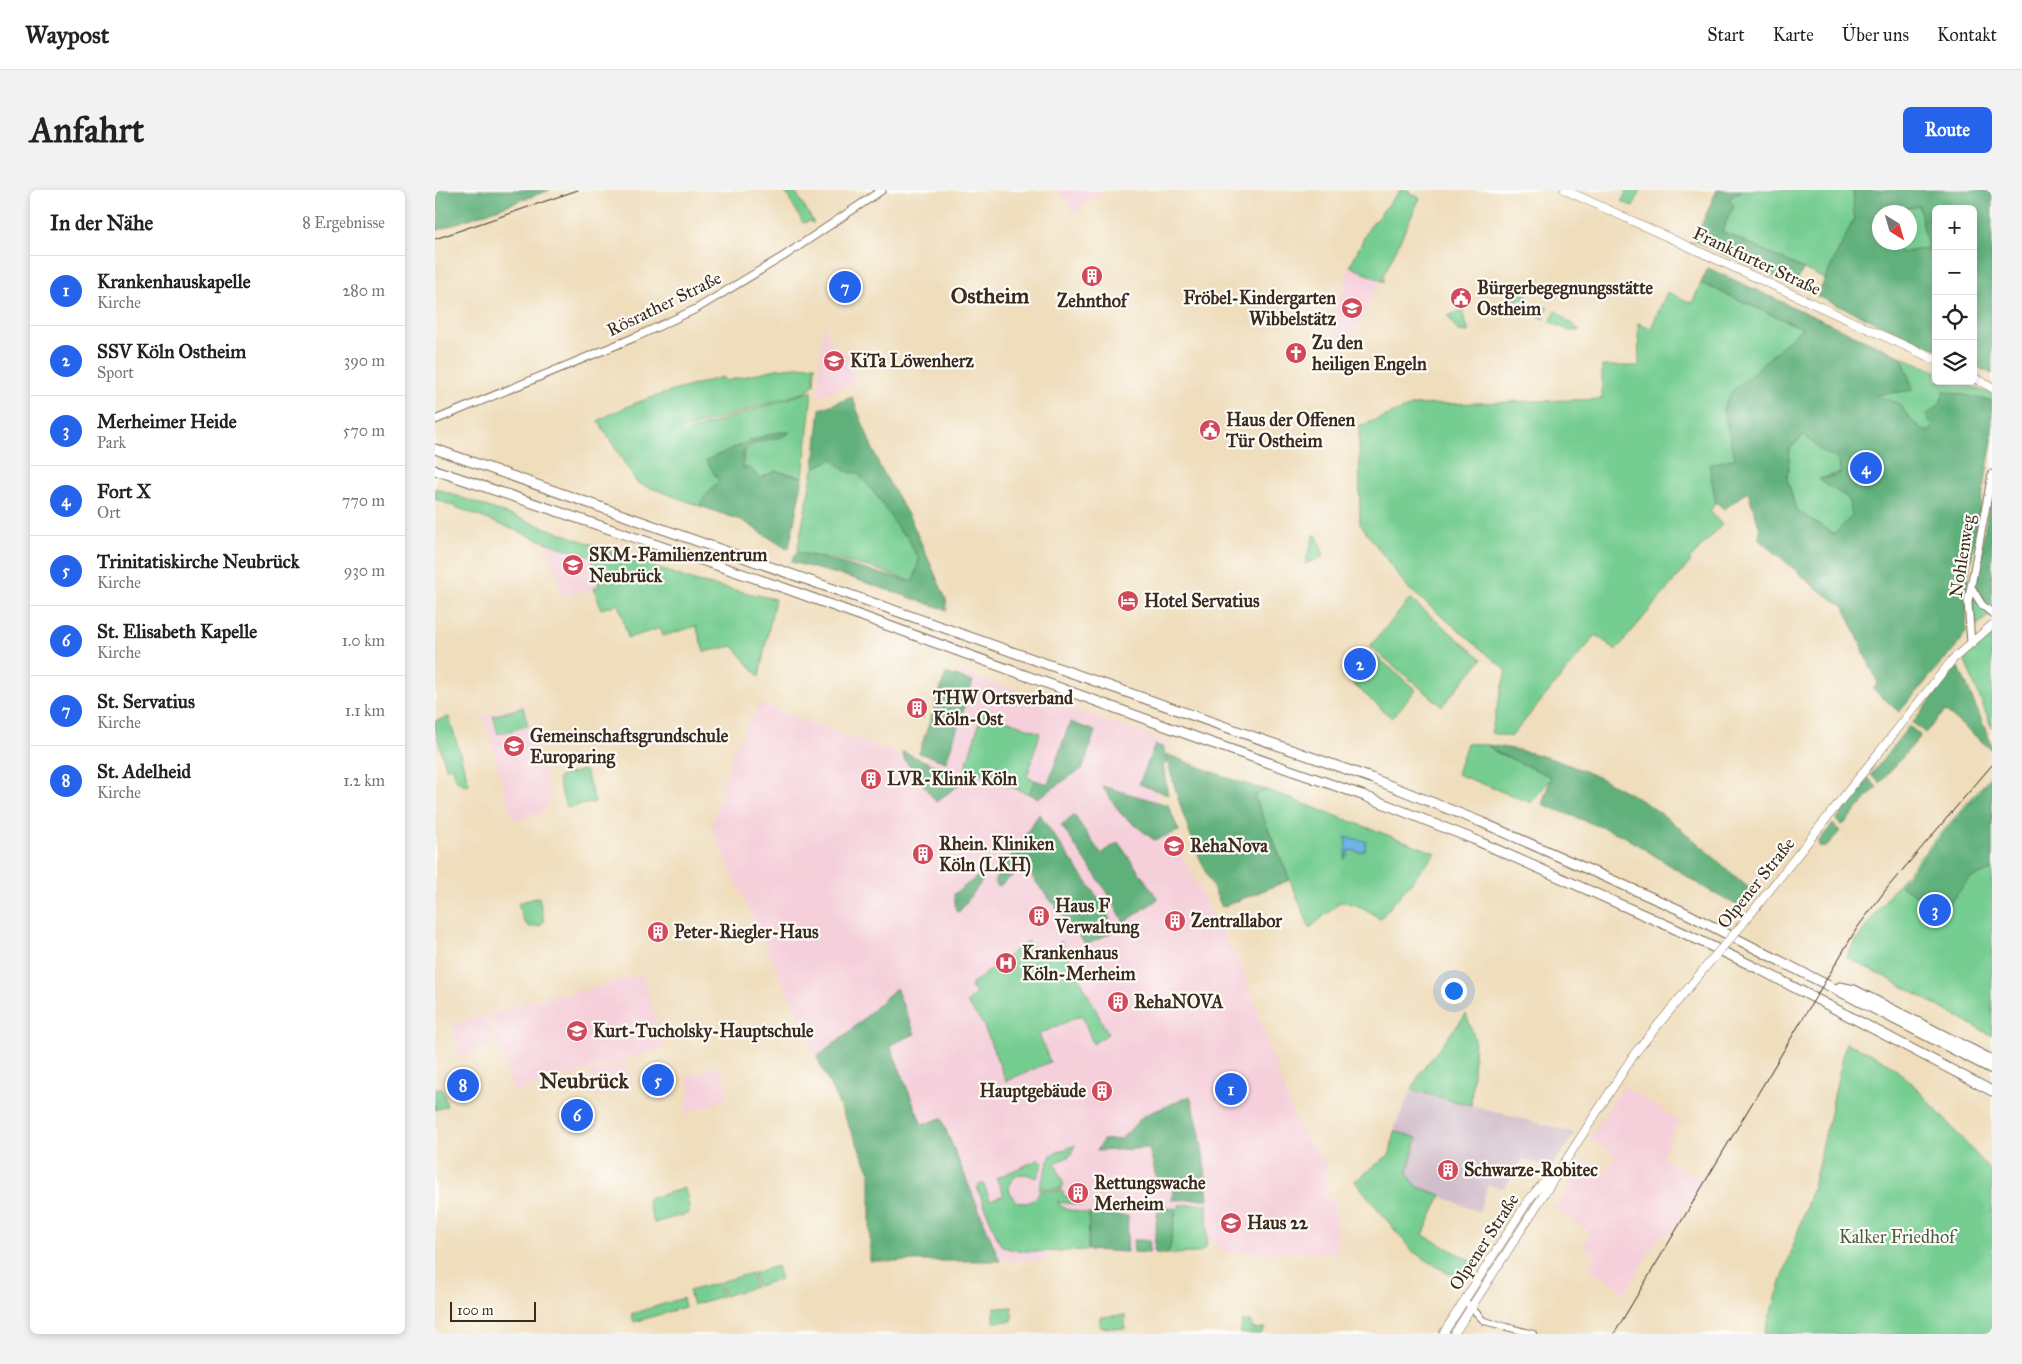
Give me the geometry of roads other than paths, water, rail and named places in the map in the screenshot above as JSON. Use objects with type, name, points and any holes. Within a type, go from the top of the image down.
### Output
[{"type":"highway","points":[[435,449],[1371,778],[1481,822],[1680,910],[1833,986],[1992,1069]]},
{"type":"highway","points":[[435,470],[783,588],[1209,742],[1362,795],[1473,839],[1583,886],[1733,956],[1992,1091]]},
{"type":"highway","points":[[1833,986],[1854,990],[1992,1060]]},
{"type":"main road","name":"Rösrather Straße","points":[[435,421],[687,313],[784,256],[881,190]]},
{"type":"main road","name":"Frankfurter Straße","points":[[1565,190],[1932,358]]},
{"type":"main road","points":[[1977,378],[1992,384]]},
{"type":"main road","points":[[1977,379],[1992,388]]},
{"type":"main road","name":"Nohlenweg","points":[[1971,643],[1968,602],[1992,474]]},
{"type":"main road","points":[[1971,587],[1982,605],[1992,613]]},
{"type":"main road","name":"Olpener Straße","points":[[1454,1334],[1635,1053],[1741,926],[1953,659],[1992,625]]},
{"type":"main road","name":"Olpener Straße","points":[[1443,1334],[1528,1201],[1541,1185],[1557,1172]]},
{"type":"street","points":[[1465,1301],[1484,1321],[1533,1334]]},
{"type":"water","points":[[1345,837],[1366,841],[1365,850],[1360,852],[1350,850],[1344,860],[1347,849]]},
{"type":"tram line","points":[[435,239],[578,190]]},
{"type":"tram line","points":[[1614,1334],[1857,928],[1888,887],[1992,765]]},
{"type":"place","name":"Zehnthof","points":[[1092,276]]},
{"type":"place","name":"St. Servatius","points":[[845,287]]},
{"type":"place","name":"Bürgerbegegnungsstätte Ostheim","points":[[1461,298]]},
{"type":"place","name":"Fröbel-Kindergarten Wibbelstätz","points":[[1352,308]]},
{"type":"place","name":"Zu den heiligen Engeln","points":[[1296,353]]},
{"type":"place","name":"KiTa Löwenherz","points":[[834,361]]},
{"type":"place","name":"Haus der Offenen Tür Ostheim","points":[[1210,430]]},
{"type":"place","name":"Fort X","points":[[1866,468]]},
{"type":"place","name":"SKM-Familienzentrum Neubrück","points":[[573,565]]},
{"type":"place","name":"Hotel Servatius","points":[[1128,601]]},
{"type":"place","name":"SSV Köln Ostheim","points":[[1360,664]]},
{"type":"place","name":"THW Ortsverband Köln-Ost","points":[[917,708]]},
{"type":"place","name":"Gemeinschaftsgrundschule Europaring","points":[[514,746]]},
{"type":"place","name":"LVR-Klinik Köln","points":[[871,779]]},
{"type":"place","name":"RehaNova","points":[[1174,846]]},
{"type":"place","name":"Rhein. Kliniken Köln (LKH)","points":[[923,854]]},
{"type":"place","name":"Merheimer Heide","points":[[1935,910]]},
{"type":"place","name":"Haus F Verwaltung","points":[[1039,916]]},
{"type":"place","name":"Zentrallabor","points":[[1175,921]]},
{"type":"place","name":"Peter-Riegler-Haus","points":[[658,932]]},
{"type":"place","name":"Krankenhaus Köln-Merheim","points":[[1006,963]]},
{"type":"place","name":"RehaNOVA","points":[[1118,1002]]},
{"type":"place","name":"Kurt-Tucholsky-Hauptschule","points":[[577,1031]]},
{"type":"place","name":"Trinitatiskirche Neubrück","points":[[658,1080]]},
{"type":"place","name":"St. Adelheid","points":[[463,1085]]},
{"type":"place","name":"Krankenhauskapelle","points":[[1231,1089]]},
{"type":"place","name":"Hauptgebäude","points":[[1102,1091]]},
{"type":"place","name":"St. Elisabeth Kapelle","points":[[577,1115]]},
{"type":"place","name":"Schwarze-Robitec","points":[[1448,1170]]},
{"type":"place","name":"Rettungswache Merheim","points":[[1078,1193]]},
{"type":"place","name":"Haus 22","points":[[1231,1223]]},
{"type":"district","name":"Ostheim","points":[[990,295]]},
{"type":"district","name":"Neubrück","points":[[584,1080]]},
{"type":"park label","name":"Kalker Friedhof","points":[[1897,1237]]}]
